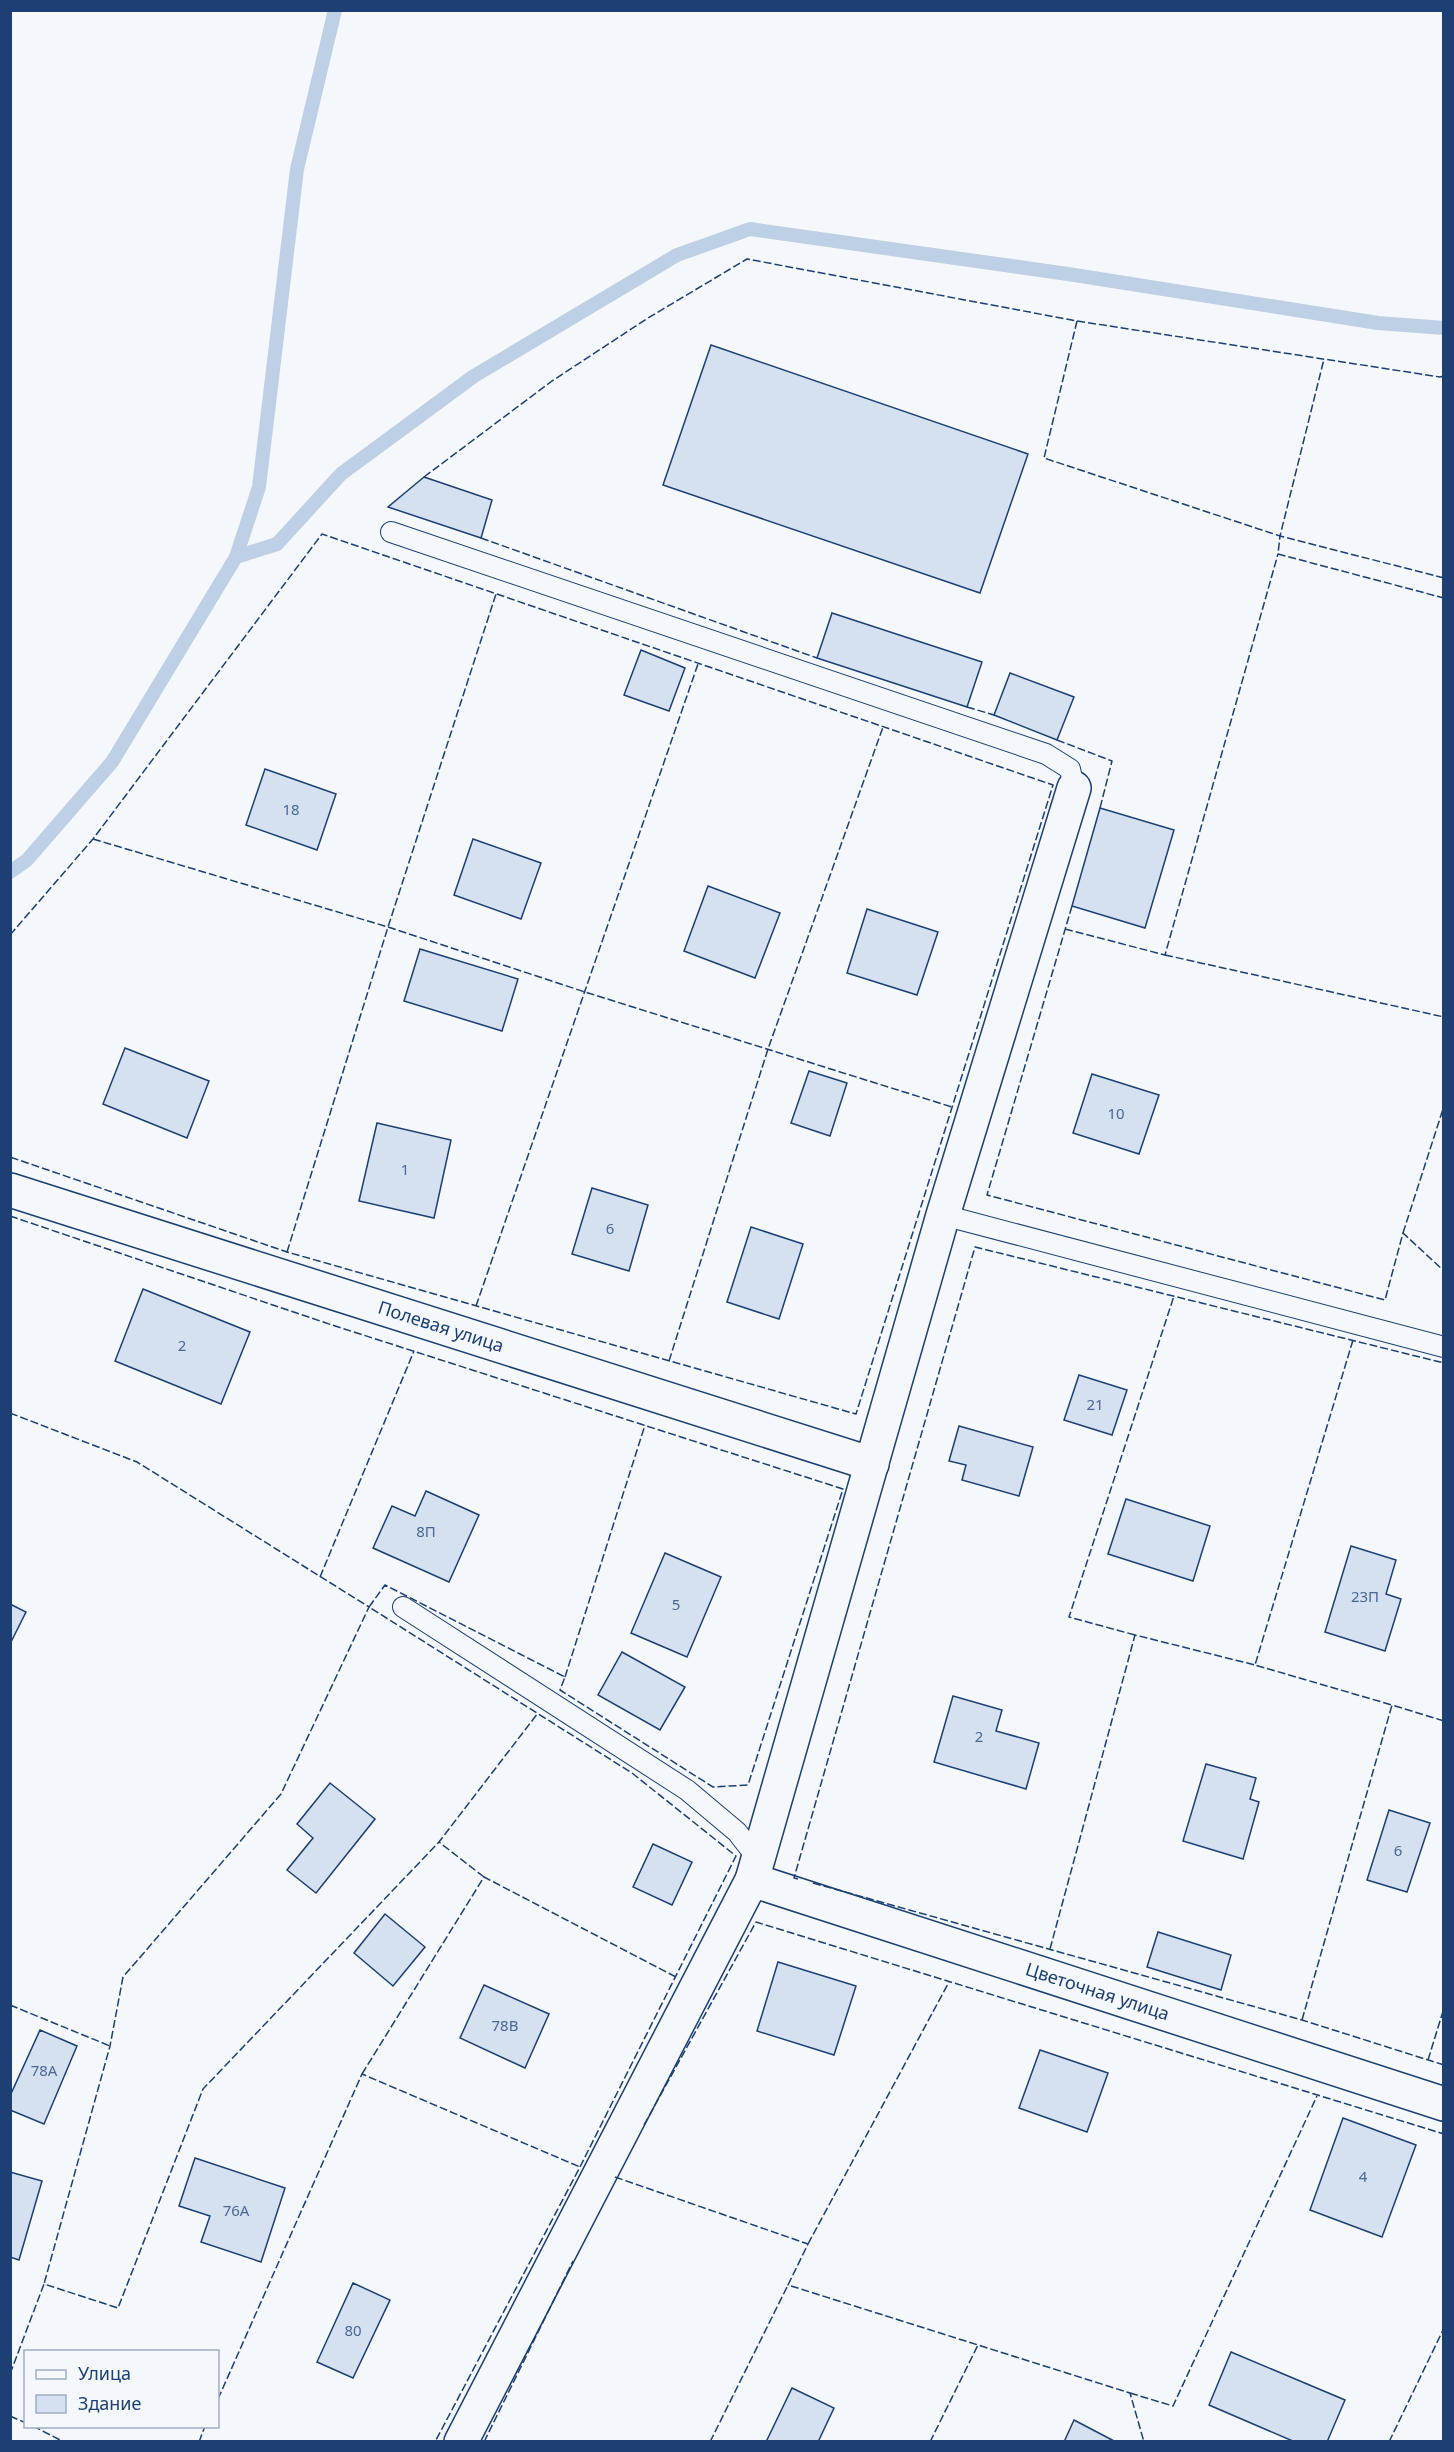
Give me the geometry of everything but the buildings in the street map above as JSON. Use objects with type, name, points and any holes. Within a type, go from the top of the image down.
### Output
[{"type":"street","points":[[461,2442],[755,1870],[943,1215],[1074,788]]},
{"type":"street","name":"Полевая улица","points":[[10,1190],[872,1464]]},
{"type":"street","name":"Цветочная улица","points":[[755,1870],[1443,2104]]},
{"type":"lane","points":[[391,532],[1046,754],[1070,770],[1074,788]]},
{"type":"lane","points":[[943,1215],[1443,1347]]},
{"type":"lane","points":[[403,1607],[687,1790],[736,1832],[755,1870]]},
{"type":"waterway","points":[[10,872],[27,860],[112,762],[236,557],[259,487],[297,169],[335,10]]},
{"type":"waterway","points":[[236,557],[277,544],[341,474],[474,376],[677,255],[750,229],[1068,274],[1378,323],[1444,328]]},
{"type":"fence","points":[[424,477],[552,381],[648,318],[747,259],[1077,321],[1444,376]]},
{"type":"fence","points":[[1077,321],[1044,458],[1280,536],[1324,359]]},
{"type":"fence","points":[[10,935],[93,839],[322,534],[1053,785],[856,1414],[287,1252],[10,1157]]},
{"type":"fence","points":[[1444,578],[1280,536],[1278,554],[1444,598]]},
{"type":"fence","points":[[481,538],[817,658]]},
{"type":"fence","points":[[1065,929],[1165,955],[1278,554]]},
{"type":"fence","points":[[287,1252],[388,927],[496,594]]},
{"type":"fence","points":[[476,1306],[698,664]]},
{"type":"fence","points":[[967,707],[994,715]]},
{"type":"fence","points":[[669,1361],[768,1049],[883,727]]},
{"type":"fence","points":[[1057,740],[1112,761],[1100,808]]},
{"type":"fence","points":[[93,839],[388,927],[585,992],[952,1107]]},
{"type":"fence","points":[[1072,906],[987,1195],[1385,1300],[1403,1233],[1444,1271]]},
{"type":"fence","points":[[1165,955],[1444,1017]]},
{"type":"fence","points":[[1403,1233],[1444,1106]]},
{"type":"fence","points":[[10,1216],[332,1325],[843,1489],[748,1785],[713,1787],[560,1690],[565,1677],[385,1585],[369,1607],[632,1773],[736,1856],[580,2167],[435,2442]]},
{"type":"fence","points":[[798,1879],[794,1878],[975,1247],[1444,1363]]},
{"type":"fence","points":[[1135,1635],[1069,1617],[1174,1296]]},
{"type":"fence","points":[[1353,1340],[1255,1665],[1392,1705]]},
{"type":"fence","points":[[320,1577],[414,1351]]},
{"type":"fence","points":[[10,1413],[137,1462],[369,1607],[281,1794],[123,1977],[110,2046],[44,2284]]},
{"type":"fence","points":[[565,1677],[645,1425]]},
{"type":"fence","points":[[1050,1949],[1135,1635],[1255,1665]]},
{"type":"fence","points":[[1302,2020],[1392,1705],[1444,1721]]},
{"type":"fence","points":[[484,1877],[439,1842],[538,1713]]},
{"type":"fence","points":[[10,2374],[44,2284],[118,2308],[203,2089],[439,1842]]},
{"type":"fence","points":[[362,2074],[484,1877],[676,1977]]},
{"type":"fence","points":[[813,1883],[1302,2020],[1444,2065]]},
{"type":"fence","points":[[644,2125],[756,1922],[1444,2134]]},
{"type":"fence","points":[[808,2244],[949,1982]]},
{"type":"fence","points":[[10,2005],[110,2046]]},
{"type":"fence","points":[[1428,2060],[1444,2008]]},
{"type":"fence","points":[[219,2397],[362,2074],[580,2167]]},
{"type":"fence","points":[[1130,2393],[1173,2406],[1317,2096]]},
{"type":"fence","points":[[615,2177],[808,2244],[788,2285],[1130,2393],[1144,2442]]},
{"type":"fence","points":[[484,2442],[573,2261]]},
{"type":"fence","points":[[710,2442],[788,2285]]},
{"type":"fence","points":[[1389,2442],[1444,2328]]},
{"type":"fence","points":[[930,2442],[978,2345]]},
{"type":"fence","points":[[10,2416],[24,2422]]},
{"type":"fence","points":[[37,2428],[64,2442]]},
{"type":"fence","points":[[199,2442],[204,2428]]}]
